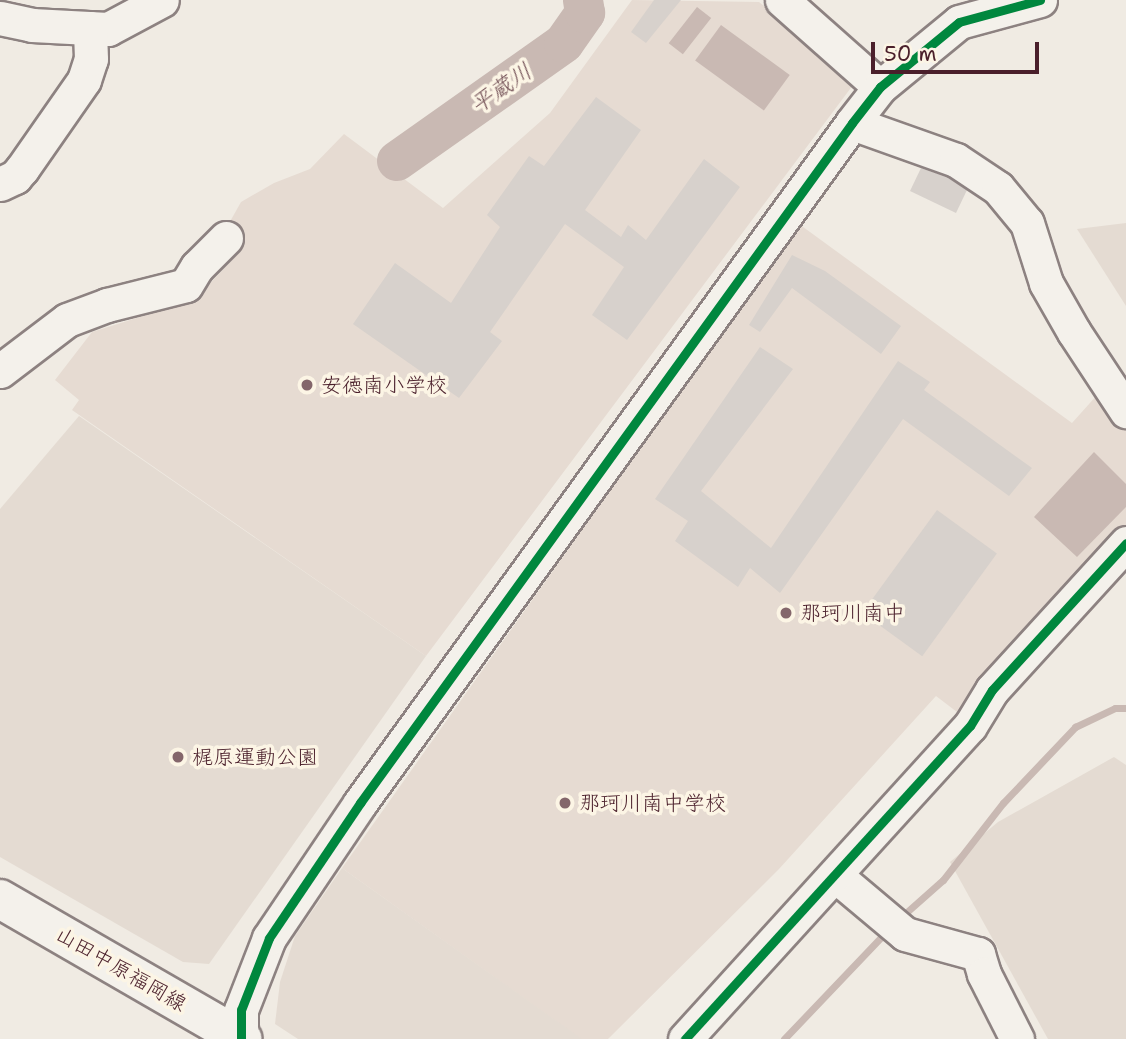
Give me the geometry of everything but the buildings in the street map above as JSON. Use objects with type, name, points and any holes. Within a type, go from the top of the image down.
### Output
[{"type":"main road","name":"山田中原福岡線","points":[[0,899],[241,1039]]},
{"type":"street","points":[[0,18],[32,25],[108,29],[162,0]]},
{"type":"street","points":[[782,0],[880,87]]},
{"type":"street","points":[[241,1039],[241,1010],[269,937],[360,803],[852,123],[880,87],[959,22],[1040,0]]},
{"type":"street","points":[[0,184],[15,177],[22,169],[83,80],[91,60],[90,28]]},
{"type":"street","points":[[852,123],[956,160],[998,188],[1027,223],[1046,284],[1126,411]]},
{"type":"street","points":[[0,370],[67,320],[107,305],[186,285],[197,267],[226,238]]},
{"type":"street","points":[[685,1039],[971,726],[992,690],[1039,634],[1126,543]]},
{"type":"street","points":[[836,876],[905,934],[978,954],[984,974],[1017,1039]]},
{"type":"shaded area","points":[[632,0],[759,2],[856,81],[426,656],[72,410],[79,400],[55,380],[92,332],[194,300],[240,252],[223,234],[241,202],[274,183],[310,169],[344,134],[443,208],[550,113]]},
{"type":"shaded area","points":[[697,7],[711,18],[683,54],[669,43]]},
{"type":"shaded area","points":[[721,25],[790,75],[764,111],[695,61]]},
{"type":"shaded area","points":[[1126,223],[1126,306],[1077,229]]},
{"type":"shaded area","name":"那珂川南中","points":[[799,224],[1072,423],[1098,394],[1126,431],[1126,531],[957,712],[936,696],[779,869],[608,1039],[581,1039],[342,868]]},
{"type":"shaded area","name":"梶原運動公園","points":[[79,416],[426,656],[209,964],[183,962],[0,857],[0,509]]},
{"type":"shaded area","points":[[1094,452],[1126,484],[1126,507],[1077,557],[1034,517]]},
{"type":"shaded area","points":[[1114,757],[1126,765],[1126,1039],[1048,1039],[950,862],[998,822]]},
{"type":"shaded area","points":[[342,868],[582,1039],[298,1039],[275,1024],[280,982],[295,936]]},
{"type":"waterway","name":"平蔵川","points":[[397,161],[564,43],[585,13],[583,0]]},
{"type":"waterway","points":[[900,918],[943,880],[1003,803],[1075,727],[1115,708],[1126,708]]},
{"type":"waterway","points":[[784,1039],[887,931]]},
{"type":"cycle path","points":[[241,1039],[241,1010],[269,938],[360,803],[852,123],[880,87],[959,22],[1040,0]]},
{"type":"cycle path","points":[[685,1039],[970,726],[992,690],[1126,543]]},
{"type":"place","name":"安徳南小学校","points":[[307,385]]},
{"type":"place","name":"那珂川南中","points":[[786,613]]},
{"type":"place","name":"梶原運動公園","points":[[178,757]]},
{"type":"place","name":"那珂川南中学校","points":[[565,803]]}]
